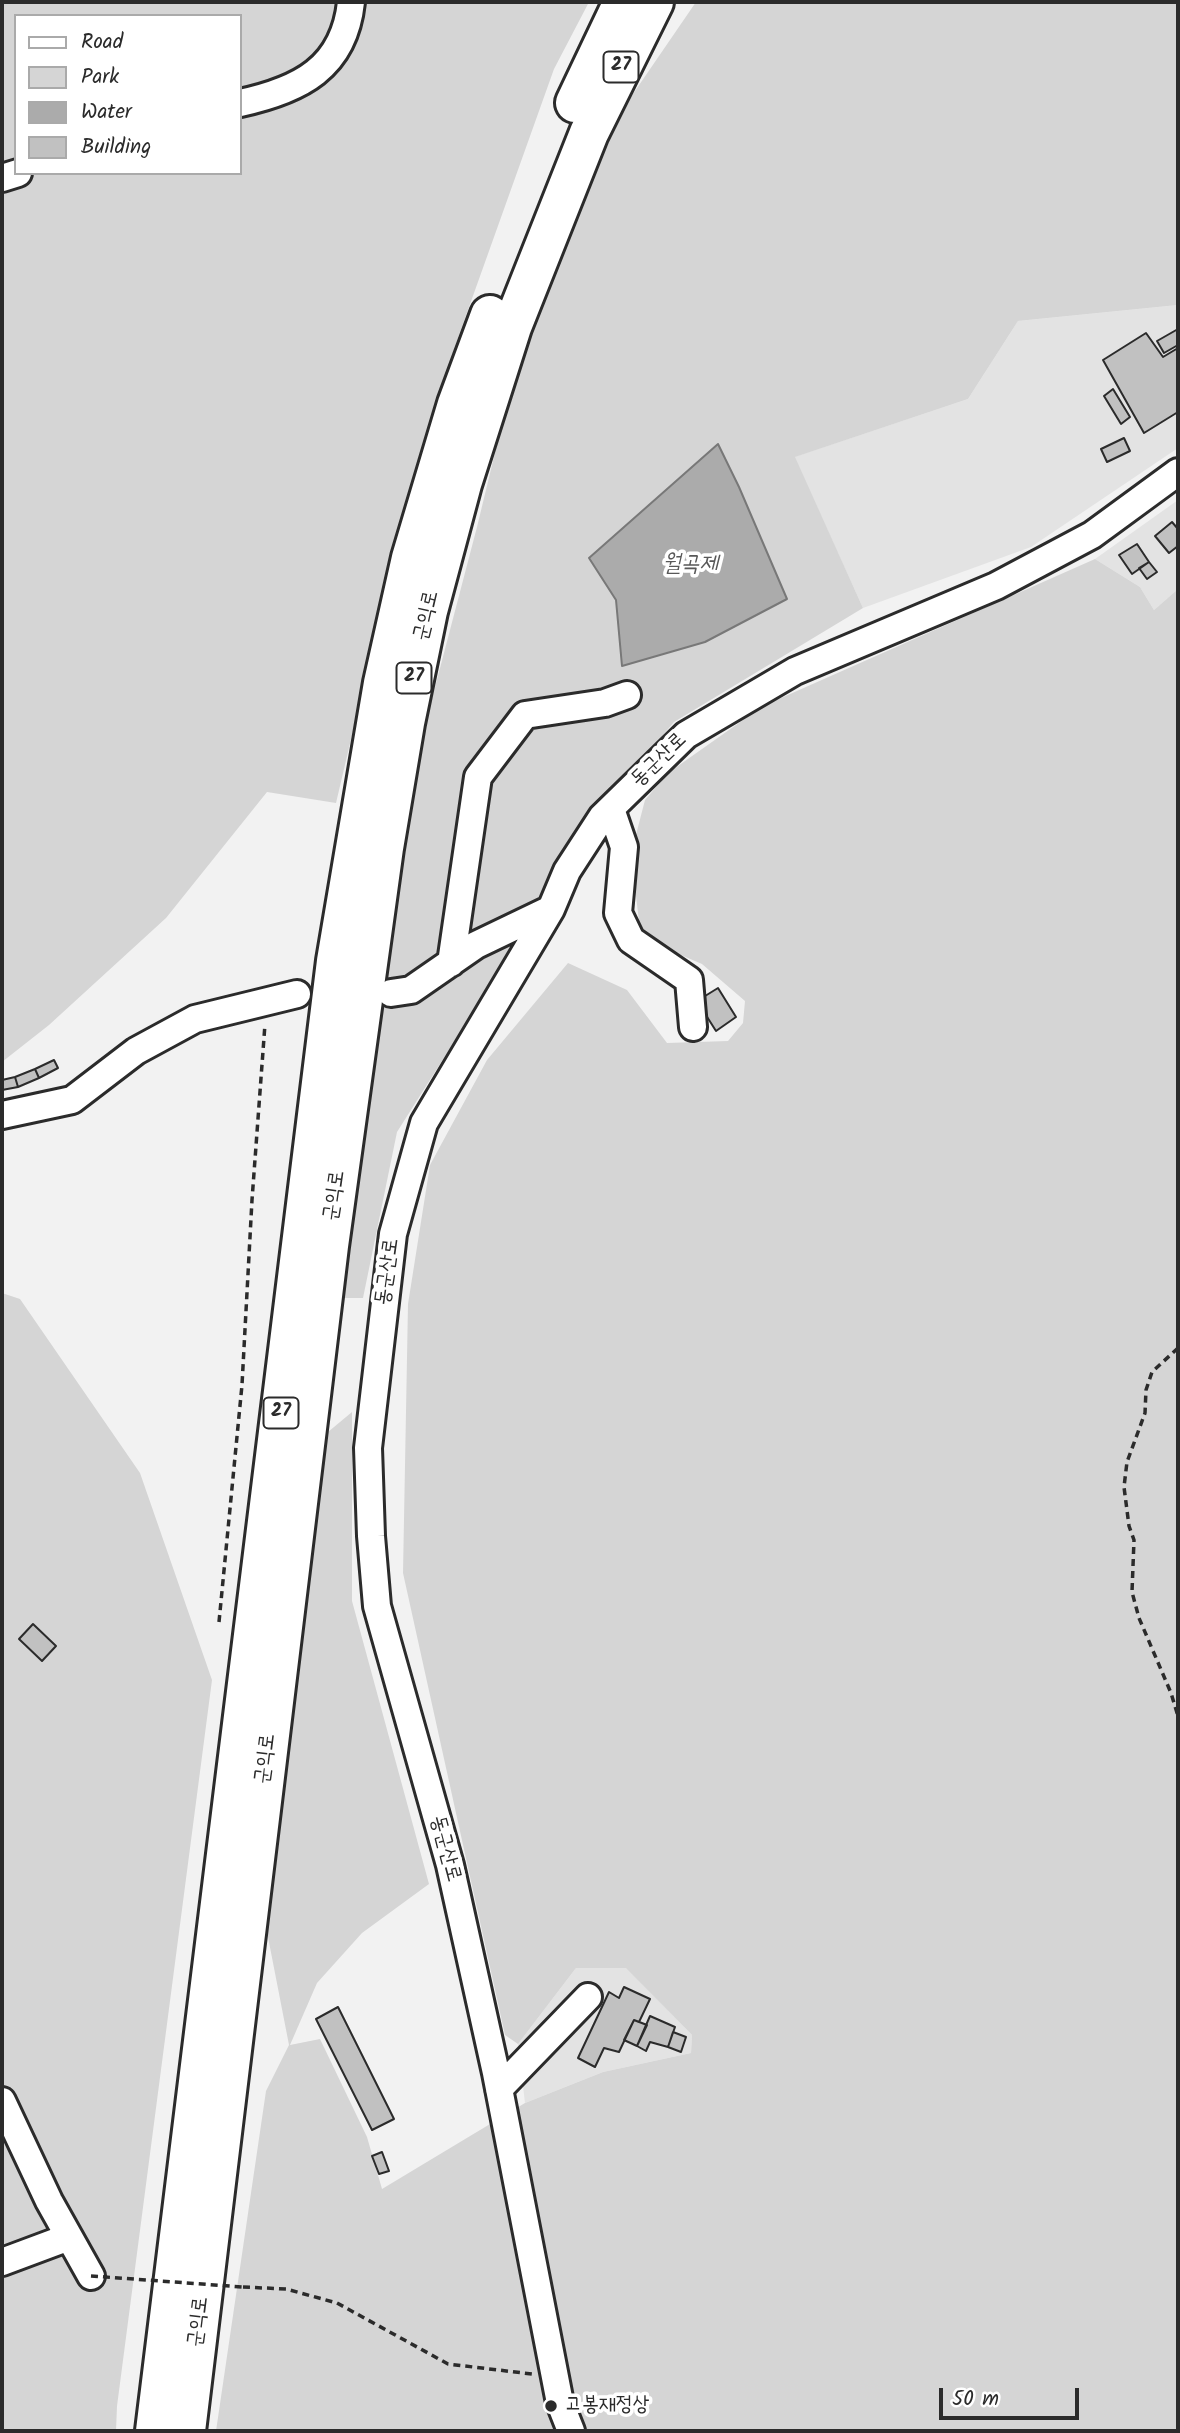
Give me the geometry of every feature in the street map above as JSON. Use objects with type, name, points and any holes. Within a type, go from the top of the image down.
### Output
[{"type":"highway","name":"군익로","points":[[155,2431],[336,961],[383,683],[411,558],[457,404],[561,133],[624,2]]},
{"type":"highway","name":"군익로","points":[[186,2431],[329,1245],[384,848],[405,723],[428,611],[461,484],[512,327],[589,133],[654,2]]},
{"type":"street","points":[[242,102],[283,90],[312,77],[330,61],[342,41],[351,2]]},
{"type":"street","name":"동군산로","points":[[572,2431],[560,2403],[499,2089],[450,1865],[377,1606],[368,1448],[393,1234],[424,1123],[551,909],[567,871],[603,817],[686,735],[795,671],[996,586],[1092,535],[1178,472]]},
{"type":"street","points":[[451,963],[478,777],[525,715],[605,703],[626,695]]},
{"type":"street","points":[[611,809],[624,847],[618,913],[631,940],[688,980],[693,1027]]},
{"type":"street","points":[[391,993],[411,990],[476,945],[551,909]]},
{"type":"street","points":[[2,1115],[72,1100],[135,1051],[195,1019],[297,994]]},
{"type":"street","points":[[499,2089],[589,1997]]},
{"type":"street","points":[[2,2101],[49,2201],[91,2276]]},
{"type":"street","points":[[2,2262],[69,2237]]},
{"type":"path","points":[[219,1622],[242,1385],[267,1001]]},
{"type":"path","points":[[1178,1348],[1152,1372],[1146,1390],[1145,1413],[1126,1462],[1124,1487],[1129,1527],[1134,1540],[1132,1592],[1139,1618],[1178,1716]]},
{"type":"path","points":[[91,2276],[286,2289],[337,2303],[448,2364],[555,2377]]},
{"type":"shaded area","points":[[1178,305],[1178,448],[1031,547],[863,608],[794,457],[968,399],[1018,321]]},
{"type":"shaded area","points":[[1178,500],[1178,589],[1154,610],[1140,587],[1095,559]]},
{"type":"shaded area","points":[[576,1968],[627,1968],[692,2035],[691,2053],[603,2072],[525,2103],[518,2044]]},
{"type":"green space","points":[[2,2],[589,2],[554,69],[454,349],[364,684],[336,803],[267,792],[166,918],[49,1025],[2,1062]]},
{"type":"green space","points":[[696,2],[1178,2],[1178,305],[1018,321],[968,399],[795,457],[863,608],[674,722],[561,855],[502,966],[397,1132],[363,1298],[339,1298],[381,980],[418,752],[477,527],[537,279],[611,126]],"holes":[[[718,444],[623,666],[616,600],[589,558]]]},
{"type":"green space","points":[[1095,559],[1140,587],[1154,610],[1178,589],[1178,2431],[216,2431],[266,2091],[289,2045],[267,1932],[328,1432],[352,1412],[352,1601],[429,1884],[362,1933],[317,1983],[290,2045],[320,2039],[367,2137],[382,2189],[525,2103],[603,2072],[691,2053],[692,2035],[626,1968],[576,1968],[518,2044],[505,2035],[403,1573],[408,1304],[430,1165],[487,1060],[568,963],[627,990],[667,1043],[728,1041],[743,1023],[745,1001],[702,964],[641,938],[631,854],[645,800],[668,773],[763,706]]},
{"type":"green space","points":[[2,1293],[20,1299],[140,1473],[212,1680],[117,2406],[116,2431],[2,2431]]},
{"type":"water","name":"월곡제","points":[[718,444],[787,599],[705,642],[622,666],[616,600],[589,558]]},
{"type":"building","points":[[1178,329],[1178,345],[1164,353],[1157,341]]},
{"type":"building","points":[[1146,333],[1163,357],[1178,348],[1178,412],[1144,433],[1103,360]]},
{"type":"building","points":[[1113,389],[1130,417],[1121,424],[1104,396]]},
{"type":"building","points":[[1124,438],[1130,451],[1107,462],[1101,449]]},
{"type":"building","points":[[1172,522],[1178,529],[1178,546],[1169,553],[1155,536]]},
{"type":"building","points":[[1137,544],[1149,562],[1132,574],[1119,555]]},
{"type":"building","points":[[1149,562],[1157,572],[1147,579],[1139,568]]},
{"type":"building","points":[[718,988],[736,1017],[716,1031],[697,1001]]},
{"type":"building","points":[[54,1060],[58,1068],[39,1078],[35,1069]]},
{"type":"building","points":[[35,1069],[39,1078],[18,1087],[15,1077]]},
{"type":"building","points":[[15,1077],[18,1087],[2,1090],[2,1080]]},
{"type":"building","points":[[33,1624],[56,1646],[42,1661],[19,1639]]},
{"type":"building","points":[[624,1987],[650,1999],[639,2022],[634,2020],[619,2052],[604,2048],[595,2067],[578,2058],[609,1992],[619,1998]]},
{"type":"building","points":[[338,2007],[394,2119],[372,2130],[316,2019]]},
{"type":"building","points":[[650,2016],[675,2027],[668,2047],[650,2042],[646,2051],[637,2046]]},
{"type":"building","points":[[634,2020],[647,2025],[637,2046],[624,2040]]},
{"type":"building","points":[[673,2032],[686,2037],[681,2052],[668,2047]]},
{"type":"building","points":[[382,2152],[389,2171],[379,2174],[372,2156]]},
{"type":"place","name":"고봉재정상","points":[[551,2406]]}]
